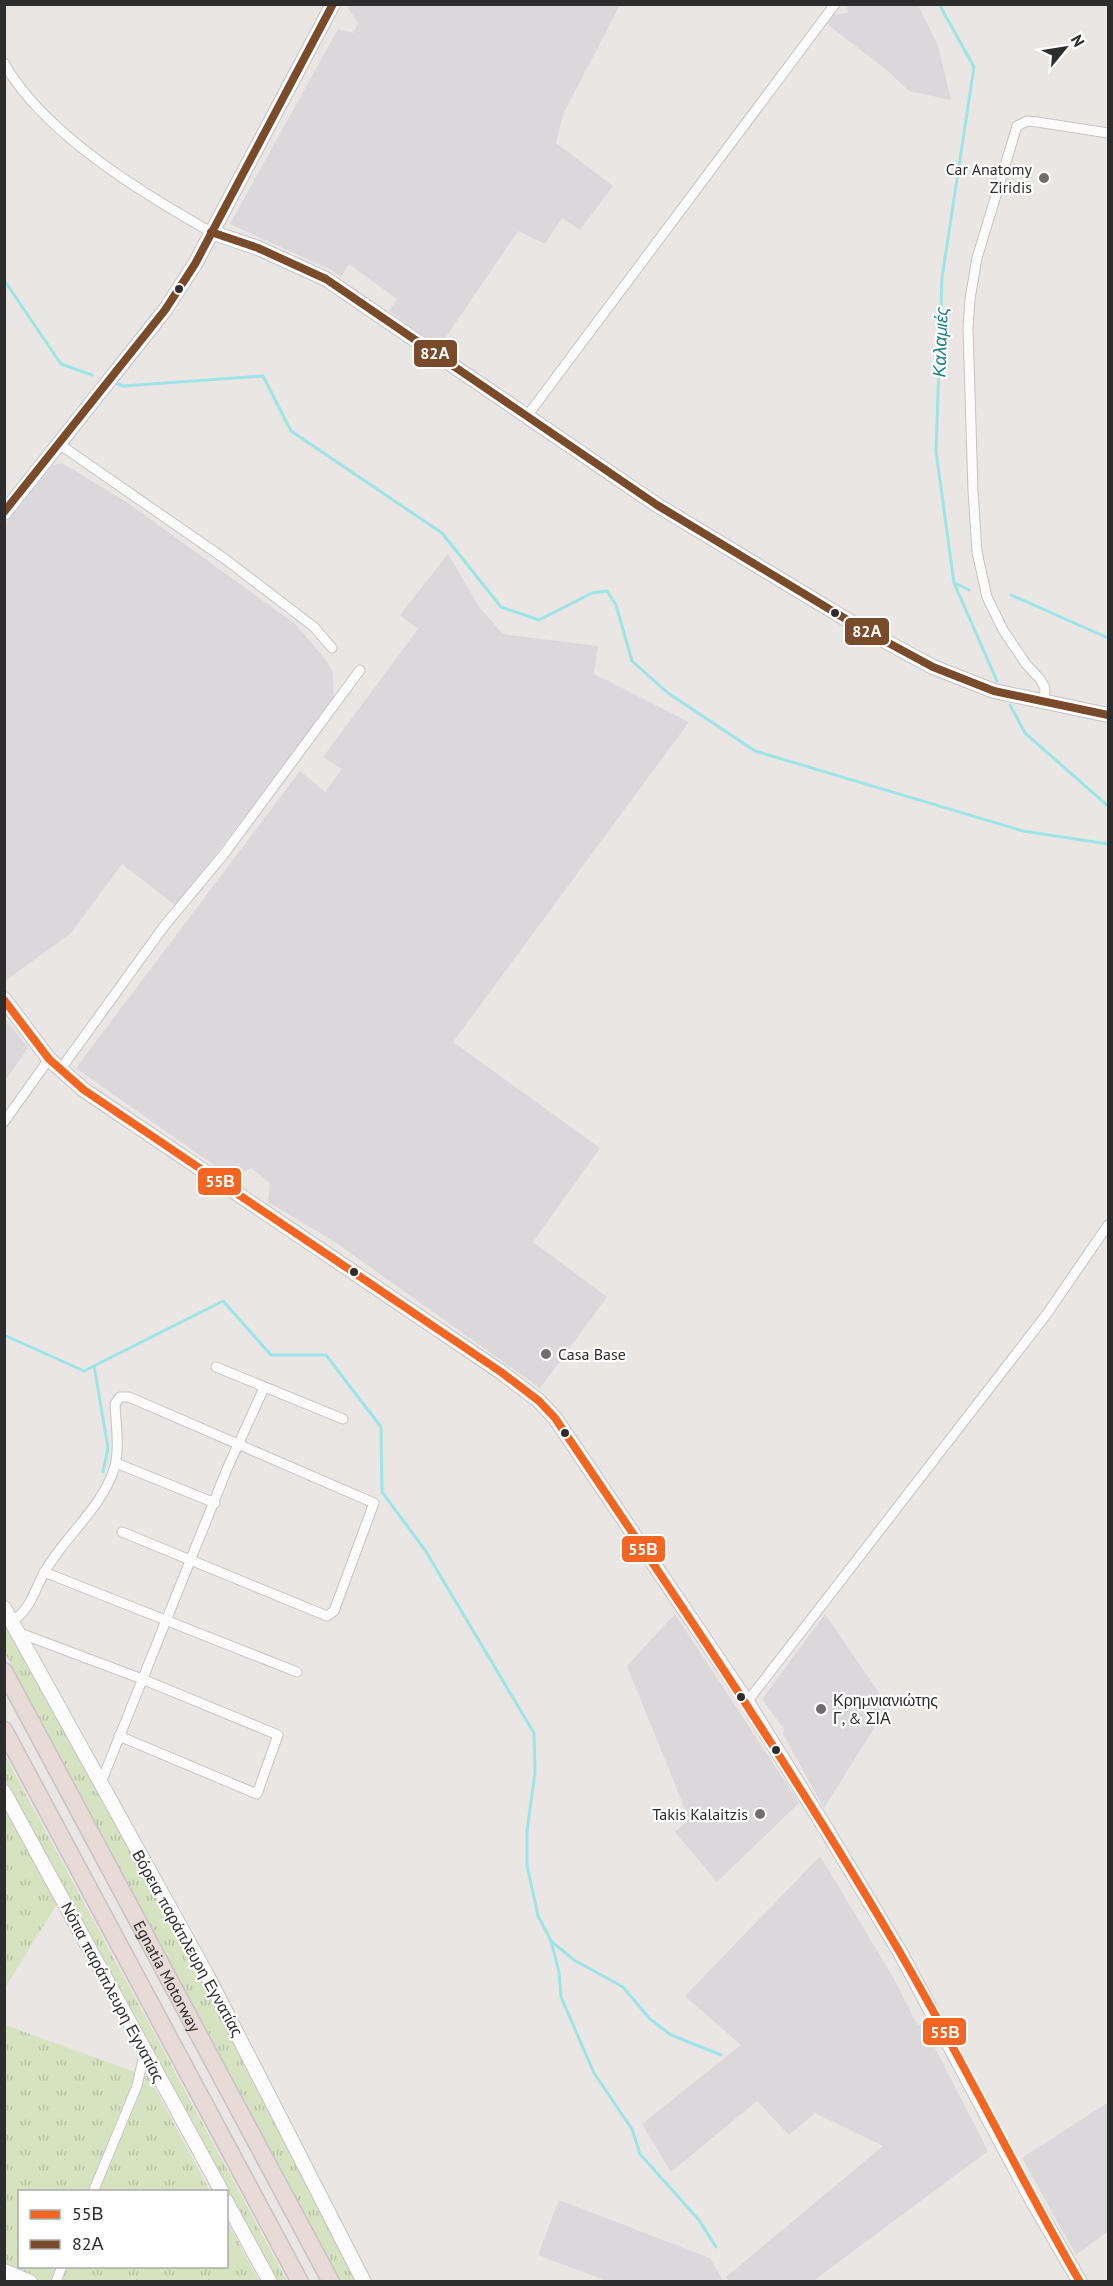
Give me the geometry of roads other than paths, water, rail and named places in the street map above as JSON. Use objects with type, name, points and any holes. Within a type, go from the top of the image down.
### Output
[{"type":"highway","name":"Egnatia Motorway","points":[[4,1671],[331,2282]]},
{"type":"highway","name":"Egnatia Motorway","points":[[4,1730],[300,2282]]},
{"type":"street","points":[[4,513],[165,310],[195,264],[333,4]]},
{"type":"street","points":[[526,416],[835,4]]},
{"type":"street","points":[[4,63],[28,97],[94,156],[130,183],[211,232],[258,248],[326,279],[657,505],[868,632],[933,667],[971,684],[1108,715]]},
{"type":"street","points":[[1044,701],[1045,688],[1003,630],[981,579],[973,491],[968,328],[970,299],[977,258],[1017,126],[1027,121],[1108,133]]},
{"type":"street","points":[[58,444],[225,559],[314,627],[332,648]]},
{"type":"street","points":[[60,1070],[165,925],[224,854],[360,670]]},
{"type":"street","points":[[4,999],[49,1059],[84,1090],[471,1351],[539,1401],[566,1431],[747,1702],[901,1954],[1031,2198],[1080,2282]]},
{"type":"street","points":[[4,1122],[49,1059]]},
{"type":"street","points":[[747,1702],[1046,1315],[1108,1225]]},
{"type":"street","points":[[216,1367],[343,1419]]},
{"type":"street","points":[[100,1785],[238,1443],[264,1388]]},
{"type":"street","points":[[119,1736],[257,1794],[278,1735],[14,1627],[25,1611],[57,1549],[71,1536],[111,1476],[116,1463],[116,1404],[120,1397],[124,1396],[238,1443],[375,1503],[334,1611],[327,1616],[122,1532]]},
{"type":"street","points":[[116,1463],[214,1503]]},
{"type":"street","points":[[44,1572],[297,1672]]},
{"type":"street","name":"Βόρεια παράπλευρη Εγνατίας","points":[[4,1608],[213,1986],[364,2282]]},
{"type":"street","name":"Νότια παράπλευρη Εγνατίας","points":[[4,1792],[221,2190]]},
{"type":"street","points":[[94,2190],[137,2086],[145,2050]]},
{"type":"street","points":[[228,2205],[270,2282]]},
{"type":"street","points":[[4,2271],[30,2282]]},
{"type":"waterway","name":"Καλαμιές","points":[[939,4],[974,67],[942,278],[936,451],[954,583],[997,681]]},
{"type":"waterway","points":[[4,280],[61,364],[92,375]]},
{"type":"waterway","points":[[113,382],[123,386],[263,376],[291,431],[442,533],[501,607],[539,620],[592,593],[607,591],[616,605],[632,661],[668,693],[755,751],[1023,831],[1108,844]]},
{"type":"waterway","points":[[955,583],[969,590]]},
{"type":"waterway","points":[[1011,595],[1108,638]]},
{"type":"waterway","name":"Καλαμιές","points":[[1010,705],[1025,733],[1108,806]]},
{"type":"waterway","points":[[4,1335],[84,1371],[223,1301],[271,1355],[326,1355],[381,1427],[382,1492],[425,1550],[534,1733],[535,1773],[527,1831],[527,1865],[538,1916],[551,1941],[574,1960],[623,1987],[650,2019],[671,2035],[721,2055]]},
{"type":"waterway","points":[[94,1366],[108,1448],[103,1472]]},
{"type":"waterway","points":[[551,1941],[559,1972],[561,1997],[594,2073],[632,2129],[640,2154],[699,2220],[716,2247]]},
{"type":"place","name":"Car Anatomy Ziridis","points":[[1044,178]]},
{"type":"place","name":"Casa Base","points":[[546,1354]]},
{"type":"place","name":"Κρημνιανιώτης Γ, & ΣΙΑ","points":[[821,1709]]},
{"type":"place","name":"Takis Kalaitzis","points":[[760,1814]]}]
